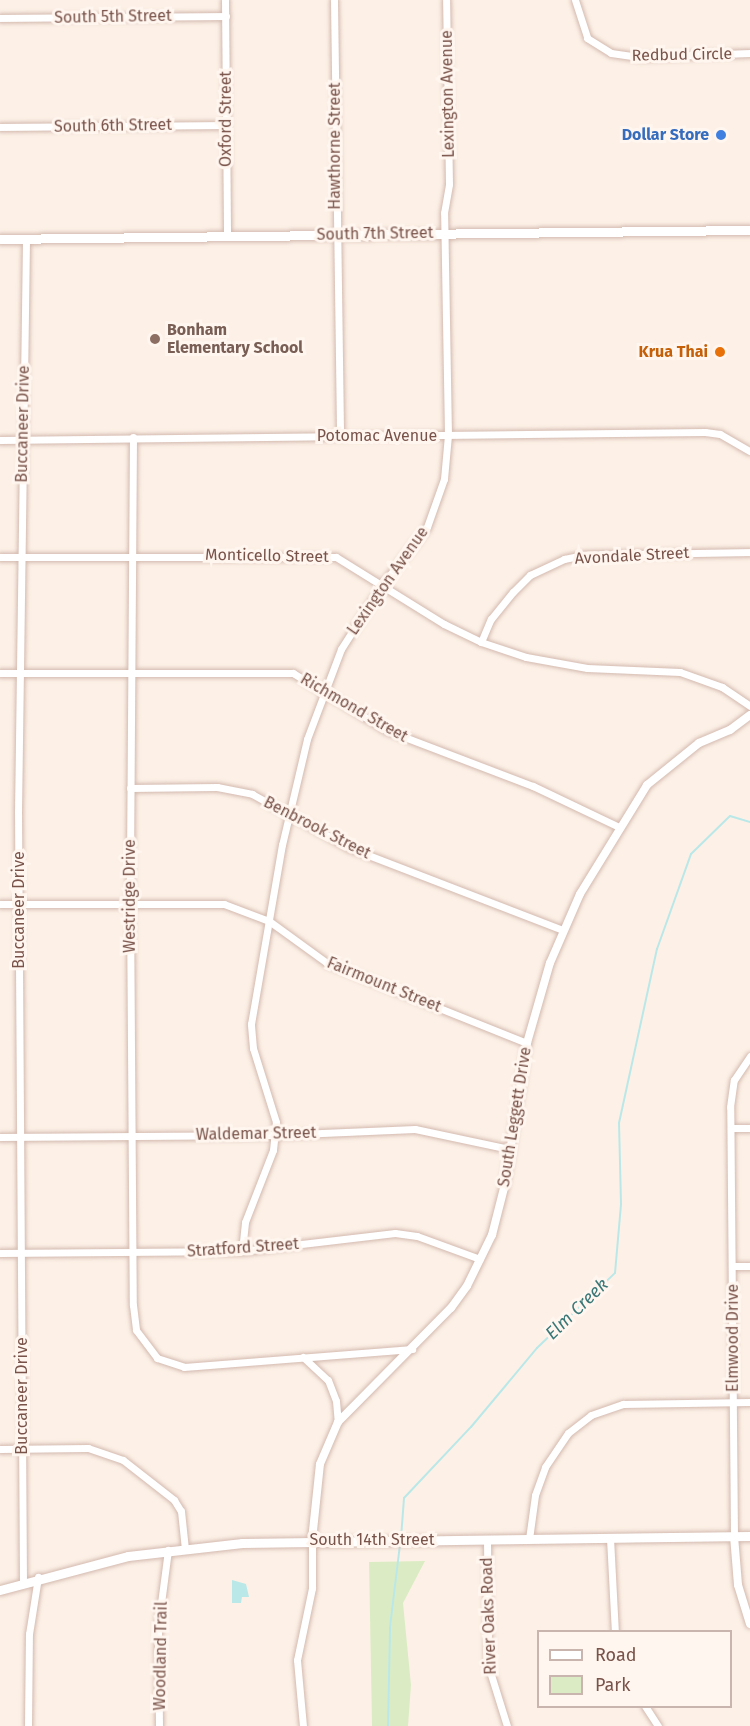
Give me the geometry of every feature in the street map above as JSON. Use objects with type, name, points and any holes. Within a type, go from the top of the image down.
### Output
[{"type":"main road","name":"South 7th Street","points":[[0,239],[750,230]]},
{"type":"main road","name":"South 14th Street","points":[[0,1590],[38,1577],[185,1548],[312,1540],[750,1536]]},
{"type":"street","name":"Oxford Street","points":[[225,0],[226,237]]},
{"type":"street","name":"Hawthorne Street","points":[[334,0],[340,436]]},
{"type":"street","name":"Lexington Avenue","points":[[242,1251],[252,1196],[276,1135],[274,1107],[260,1073],[252,1035],[288,814],[307,739],[341,649],[382,585],[420,537],[434,511],[444,479],[448,435],[444,234],[449,184],[446,0]]},
{"type":"street","name":"Redbud Circle","points":[[575,0],[587,38],[611,53],[640,57],[750,53]]},
{"type":"street","name":"South 5th Street","points":[[0,18],[226,16]]},
{"type":"street","name":"South 6th Street","points":[[0,127],[226,125]]},
{"type":"street","name":"Buccaneer Drive","points":[[23,1582],[19,904],[26,239]]},
{"type":"street","name":"Potomac Avenue","points":[[0,440],[705,432],[720,434],[750,451]]},
{"type":"street","name":"Westridge Drive","points":[[133,437],[130,788],[133,1318],[149,1351],[167,1364],[183,1367],[303,1357]]},
{"type":"street","name":"Avondale Street","points":[[481,642],[491,620],[530,575],[564,559],[583,555],[750,552]]},
{"type":"street","name":"Monticello Street","points":[[0,557],[325,555],[350,563],[444,624],[481,642],[526,657],[587,668],[680,672],[723,687],[750,706]]},
{"type":"street","name":"Richmond Street","points":[[0,673],[280,670],[293,673],[386,730],[543,790],[619,827]]},
{"type":"street","name":"South Leggett Drive","points":[[312,1540],[318,1473],[338,1422],[451,1308],[480,1259],[499,1210],[527,1043],[563,930],[619,827],[647,785],[664,768],[750,715]]},
{"type":"street","name":"Benbrook Street","points":[[130,788],[217,786],[252,794],[350,848],[563,930]]},
{"type":"street","name":"Fairmount Street","points":[[0,904],[224,904],[269,921],[327,963],[527,1043]]},
{"type":"street","name":"Elmwood Drive","points":[[750,1056],[734,1080],[731,1128],[734,1536],[738,1585],[750,1624]]},
{"type":"street","points":[[731,1128],[750,1128]]},
{"type":"street","name":"Waldemar Street","points":[[0,1137],[276,1135],[432,1130],[509,1149]]},
{"type":"street","name":"Stratford Street","points":[[0,1253],[242,1251],[395,1233],[417,1236],[480,1259]]},
{"type":"street","points":[[732,1266],[750,1266]]},
{"type":"street","points":[[303,1357],[412,1348]]},
{"type":"street","points":[[303,1357],[328,1380],[336,1401],[338,1422]]},
{"type":"street","points":[[529,1539],[535,1495],[545,1467],[568,1433],[591,1415],[624,1404],[750,1402]]},
{"type":"street","points":[[0,1449],[88,1449],[123,1460],[174,1500],[181,1511],[185,1548]]},
{"type":"street","points":[[610,1538],[615,1630]]},
{"type":"street","name":"River Oaks Road","points":[[487,1539],[488,1665],[507,1726]]},
{"type":"street","points":[[303,1726],[297,1660],[312,1588],[312,1540]]},
{"type":"street","name":"Woodland Trail","points":[[159,1726],[158,1626],[168,1550]]},
{"type":"street","points":[[28,1726],[29,1634],[38,1577]]},
{"type":"street","points":[[646,1708],[658,1726]]},
{"type":"green space","points":[[425,1561],[403,1603],[411,1685],[408,1726],[372,1726],[369,1562]]},
{"type":"water","points":[[232,1580],[246,1584],[249,1597],[242,1597],[241,1603],[232,1603]]},
{"type":"waterway","name":"Elm Creek","points":[[401,1538],[404,1498],[471,1427],[537,1348],[615,1273],[621,1204],[619,1123],[657,949],[691,854],[730,816],[750,822]]},
{"type":"waterway","name":"Elm Creek","points":[[388,1726],[390,1627],[400,1544]]},
{"type":"place","name":"Dollar Store","points":[[721,135]]},
{"type":"place","name":"Bonham Elementary School","points":[[155,339]]},
{"type":"place","name":"Krua Thai","points":[[720,352]]}]
